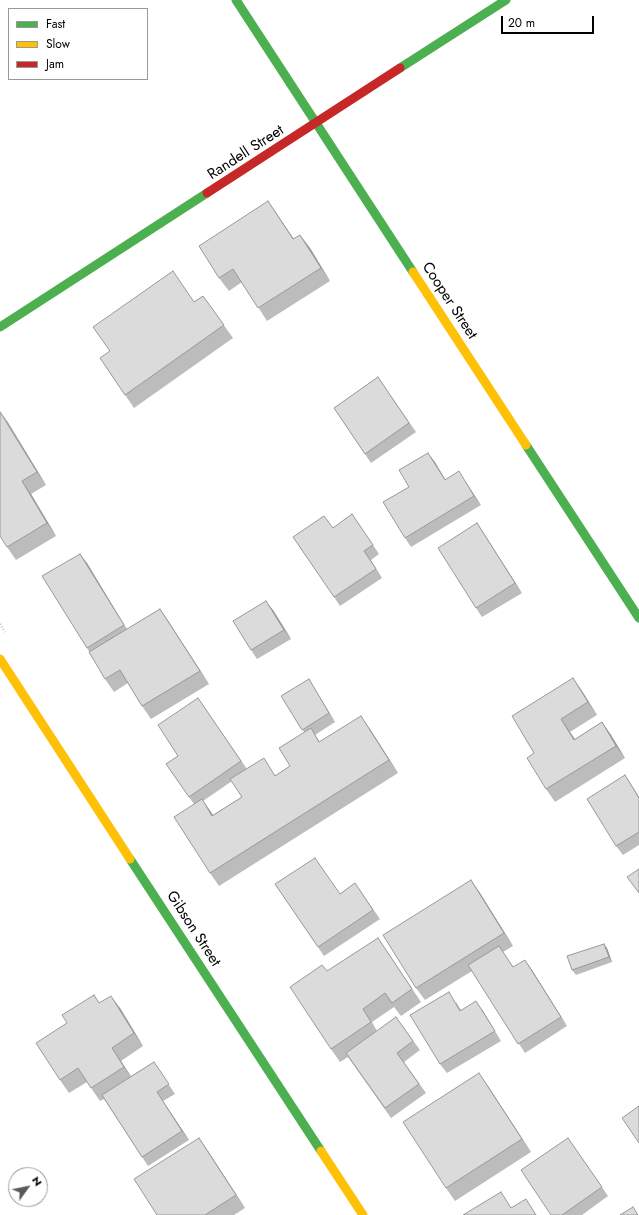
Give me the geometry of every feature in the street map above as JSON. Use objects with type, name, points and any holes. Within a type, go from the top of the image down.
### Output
[{"type":"street","name":"Cooper Street","points":[[236,0],[639,618]]},
{"type":"street","name":"Randell Street","points":[[0,327],[506,0]]},
{"type":"street","name":"Gibson Street","points":[[0,659],[363,1215]]},
{"type":"building","points":[[268,201],[293,239],[300,235],[321,268],[258,308],[233,269],[219,278],[199,246]]},
{"type":"building","points":[[173,271],[194,302],[203,296],[224,325],[125,395],[100,358],[110,351],[93,327]]},
{"type":"building","points":[[378,377],[409,423],[365,454],[334,408]]},
{"type":"building","points":[[0,412],[37,472],[22,481],[47,523],[7,547],[0,536]]},
{"type":"building","points":[[428,453],[445,480],[459,471],[474,496],[405,538],[383,502],[409,487],[399,470]]},
{"type":"building","points":[[352,514],[373,545],[364,551],[376,569],[334,597],[293,537],[324,516],[333,528]]},
{"type":"building","points":[[477,523],[515,583],[476,608],[438,548]]},
{"type":"building","points":[[80,554],[124,625],[87,648],[42,576]]},
{"type":"building","points":[[266,601],[284,630],[251,650],[233,621]]},
{"type":"building","points":[[160,609],[200,671],[142,706],[120,670],[105,679],[89,652]]},
{"type":"building","points":[[573,678],[588,702],[561,719],[574,740],[602,722],[616,746],[546,789],[527,758],[534,753],[512,716]]},
{"type":"building","points":[[309,679],[329,713],[302,730],[281,696]]},
{"type":"building","points":[[198,698],[241,761],[189,797],[166,764],[178,756],[158,725]]},
{"type":"building","points":[[361,716],[389,760],[210,873],[174,817],[202,799],[212,816],[242,797],[230,779],[264,758],[275,776],[290,766],[279,748],[311,728],[319,742]]},
{"type":"building","points":[[625,775],[639,798],[639,832],[616,846],[587,799]]},
{"type":"building","points":[[315,858],[340,894],[355,883],[373,910],[318,947],[275,884]]},
{"type":"building","points":[[639,869],[639,893],[627,877]]},
{"type":"building","points":[[471,880],[504,933],[416,988],[383,935]]},
{"type":"building","points":[[378,938],[412,989],[392,1003],[385,993],[363,1009],[371,1022],[331,1049],[290,987],[322,965],[327,971]]},
{"type":"building","points":[[604,944],[609,957],[572,970],[567,956]]},
{"type":"building","points":[[499,946],[513,967],[525,960],[561,1017],[518,1044],[468,965]]},
{"type":"building","points":[[449,992],[460,1011],[476,1001],[495,1031],[440,1064],[410,1015]]},
{"type":"building","points":[[94,995],[99,1003],[111,996],[134,1033],[112,1048],[124,1067],[91,1088],[78,1068],[60,1080],[36,1043],[67,1023],[62,1015]]},
{"type":"building","points":[[396,1017],[413,1041],[397,1053],[419,1084],[385,1108],[346,1053]]},
{"type":"building","points":[[154,1062],[169,1084],[157,1092],[182,1131],[142,1157],[102,1095]]},
{"type":"building","points":[[479,1073],[522,1139],[446,1188],[403,1122]]},
{"type":"building","points":[[639,1106],[639,1143],[622,1118]]},
{"type":"building","points":[[199,1138],[236,1195],[205,1215],[157,1215],[134,1179]]},
{"type":"building","points":[[568,1138],[602,1187],[562,1215],[551,1215],[521,1170]]},
{"type":"building","points":[[501,1192],[511,1208],[526,1199],[536,1215],[463,1215]]},
{"type":"building","points":[[633,1207],[638,1215],[620,1215]]},
{"type":"traffic: fast","points":[[236,0],[413,272]]},
{"type":"traffic: fast","points":[[400,68],[506,0]]},
{"type":"traffic: fast","points":[[0,327],[207,193]]},
{"type":"traffic: fast","points":[[526,445],[639,618]]},
{"type":"traffic: fast","points":[[130,859],[321,1151]]},
{"type":"traffic: slow","points":[[413,272],[526,445]]},
{"type":"traffic: slow","points":[[0,659],[130,859]]},
{"type":"traffic: slow","points":[[321,1151],[363,1215]]},
{"type":"traffic: jam","points":[[207,193],[400,68]]}]
